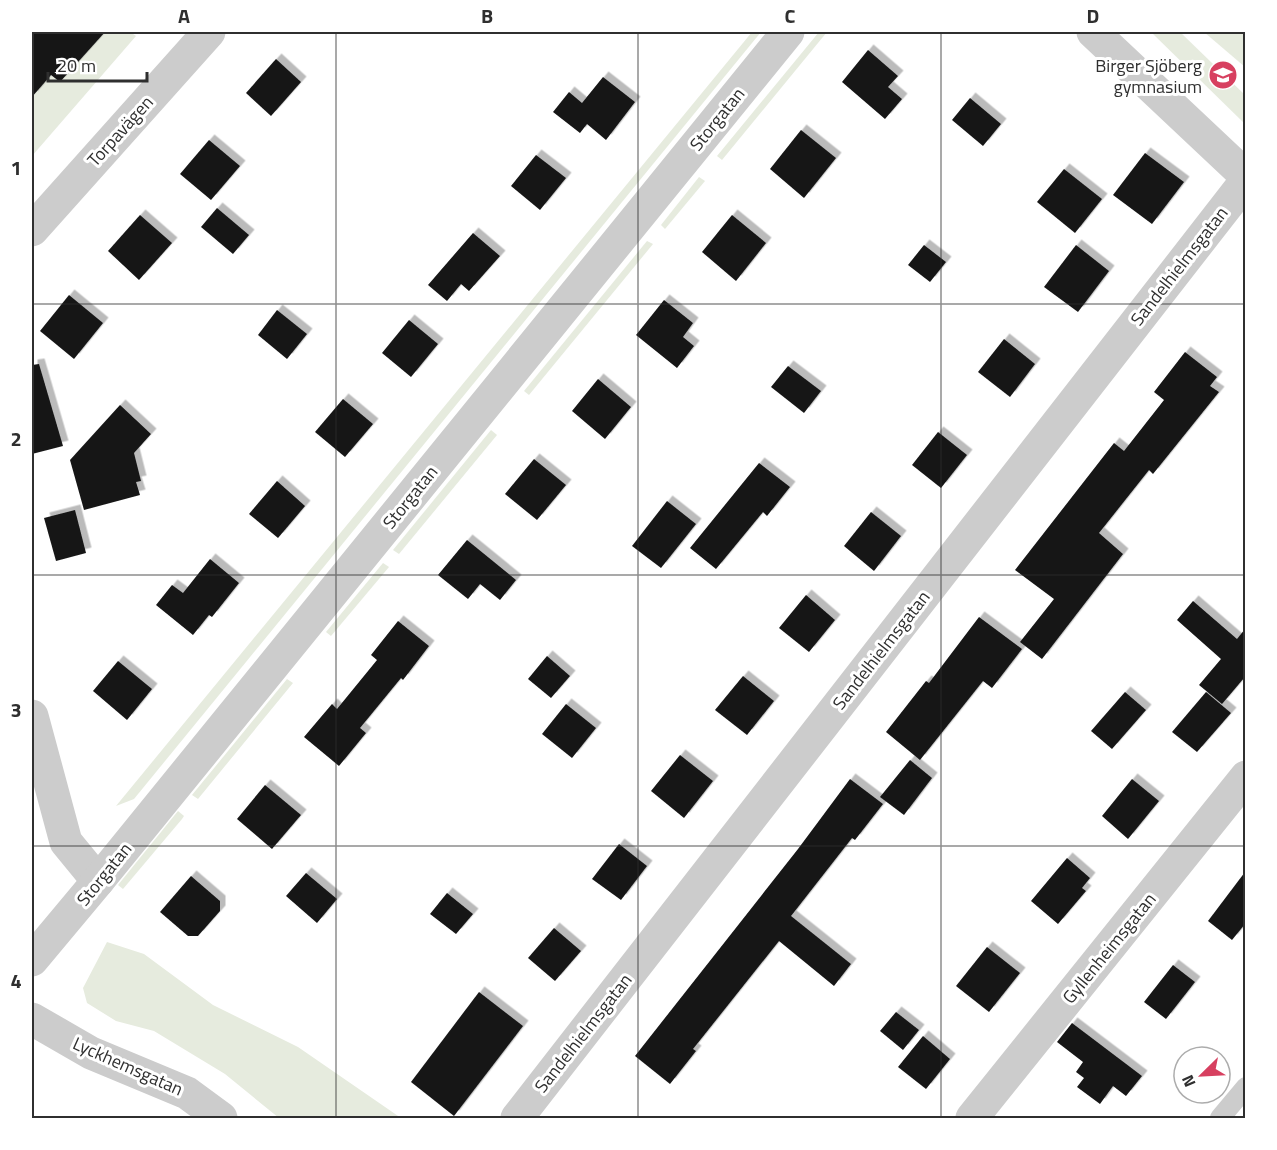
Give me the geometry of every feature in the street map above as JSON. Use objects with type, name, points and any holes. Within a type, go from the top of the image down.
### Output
[{"type":"street","name":"Torpavägen","points":[[32,230],[209,32]]},
{"type":"street","name":"Storgatan","points":[[32,960],[788,32]]},
{"type":"street","points":[[1093,32],[1245,178]]},
{"type":"street","name":"Sandelhielmsgatan","points":[[517,1119],[1245,178]]},
{"type":"street","points":[[32,716],[66,842],[98,881]]},
{"type":"street","name":"Gyllenheimsgatan","points":[[972,1119],[1245,777]]},
{"type":"street","name":"Lyckhemsgatan","points":[[32,1019],[91,1053],[188,1093],[221,1119]]},
{"type":"lane","points":[[1220,1119],[1245,1087]]},
{"type":"shaded area","points":[[97,32],[130,32],[136,36],[32,156],[32,97],[51,75],[60,82],[101,36]]},
{"type":"shaded area","points":[[752,32],[761,32],[134,799],[116,806]]},
{"type":"shaded area","points":[[819,32],[827,32],[722,160],[717,156]]},
{"type":"shaded area","points":[[1151,32],[1180,32],[1245,95],[1245,124]]},
{"type":"shaded area","points":[[1204,32],[1245,32],[1245,67]]},
{"type":"shaded area","points":[[699,177],[705,181],[665,229],[661,225]]},
{"type":"shaded area","points":[[647,241],[653,244],[529,395],[524,391]]},
{"type":"shaded area","points":[[491,430],[497,435],[399,554],[393,550]]},
{"type":"shaded area","points":[[383,563],[389,567],[331,636],[326,632]]},
{"type":"shaded area","points":[[287,679],[293,683],[198,799],[192,795]]},
{"type":"shaded area","points":[[178,811],[184,816],[182,819],[123,889],[118,885]]},
{"type":"shaded area","points":[[107,942],[144,954],[213,1005],[298,1047],[401,1118],[279,1118],[225,1074],[154,1031],[116,1021],[87,1003],[83,988]]},
{"type":"building","points":[[32,32],[105,32],[60,82],[51,75],[32,97]]},
{"type":"building","points":[[868,50],[898,76],[888,87],[902,99],[885,119],[842,82]]},
{"type":"building","points":[[276,59],[301,82],[271,116],[246,93]]},
{"type":"building","points":[[603,77],[635,102],[606,140],[587,124],[580,133],[553,112],[569,92],[582,103]]},
{"type":"building","points":[[970,98],[1001,124],[983,146],[952,120]]},
{"type":"building","points":[[801,130],[836,158],[804,198],[770,169]]},
{"type":"building","points":[[209,140],[240,166],[211,200],[180,174]]},
{"type":"building","points":[[1145,153],[1184,182],[1152,224],[1113,195]]},
{"type":"building","points":[[536,155],[566,178],[540,210],[511,186]]},
{"type":"building","points":[[1064,169],[1102,199],[1075,233],[1037,202]]},
{"type":"building","points":[[217,208],[249,235],[233,254],[201,227]]},
{"type":"building","points":[[140,215],[172,243],[139,280],[108,251]]},
{"type":"building","points":[[732,215],[766,243],[736,281],[702,252]]},
{"type":"building","points":[[473,233],[500,256],[469,291],[461,284],[447,301],[428,285]]},
{"type":"building","points":[[924,245],[946,262],[930,282],[908,265]]},
{"type":"building","points":[[1076,245],[1109,271],[1078,312],[1044,287]]},
{"type":"building","points":[[69,295],[103,323],[74,359],[40,331]]},
{"type":"building","points":[[664,300],[693,323],[683,337],[694,346],[677,368],[636,335]]},
{"type":"building","points":[[277,310],[307,334],[287,359],[258,335]]},
{"type":"building","points":[[409,320],[438,344],[411,377],[382,353]]},
{"type":"building","points":[[1004,339],[1035,364],[1010,397],[978,372]]},
{"type":"building","points":[[1185,352],[1217,377],[1210,386],[1219,392],[1153,474],[1149,470],[1099,533],[1123,554],[1042,659],[1020,642],[1054,599],[1015,570],[1114,443],[1124,451],[1164,400],[1154,392]]},
{"type":"building","points":[[39,364],[63,446],[32,454],[32,365]]},
{"type":"building","points":[[788,366],[821,391],[804,413],[771,387]]},
{"type":"building","points":[[598,379],[631,407],[605,439],[572,411]]},
{"type":"building","points":[[343,399],[373,424],[345,457],[315,432]]},
{"type":"building","points":[[120,405],[151,434],[134,453],[141,481],[136,482],[140,495],[84,510],[70,460]]},
{"type":"building","points":[[938,432],[967,455],[941,488],[912,465]]},
{"type":"building","points":[[534,459],[566,485],[537,520],[505,494]]},
{"type":"building","points":[[759,463],[790,487],[767,516],[763,512],[716,569],[690,548]]},
{"type":"building","points":[[277,481],[305,506],[278,538],[249,514]]},
{"type":"building","points":[[667,501],[696,524],[661,568],[632,546]]},
{"type":"building","points":[[75,510],[86,553],[56,561],[44,518]]},
{"type":"building","points":[[871,512],[901,536],[874,571],[844,546]]},
{"type":"building","points":[[467,540],[516,580],[500,600],[480,584],[468,599],[438,575]]},
{"type":"building","points":[[210,559],[239,583],[212,617],[209,615],[193,635],[156,605],[172,585],[183,593]]},
{"type":"building","points":[[806,595],[835,620],[809,652],[779,628]]},
{"type":"building","points":[[1193,601],[1237,639],[1245,629],[1245,680],[1244,678],[1222,704],[1199,685],[1221,659],[1177,620]]},
{"type":"building","points":[[979,617],[1022,649],[992,688],[983,681],[920,760],[886,732],[926,681],[929,683]]},
{"type":"building","points":[[398,621],[429,646],[403,680],[401,678],[360,728],[366,733],[339,766],[304,737],[332,704],[337,709],[377,660],[371,655]]},
{"type":"building","points":[[547,656],[570,676],[551,698],[528,679]]},
{"type":"building","points":[[118,661],[152,689],[127,720],[93,691]]},
{"type":"building","points":[[743,676],[774,701],[747,735],[715,710]]},
{"type":"building","points":[[1125,692],[1146,710],[1112,749],[1091,731]]},
{"type":"building","points":[[1206,692],[1231,713],[1197,752],[1172,732]]},
{"type":"building","points":[[566,704],[596,728],[572,758],[542,734]]},
{"type":"building","points":[[680,755],[713,781],[684,818],[651,791]]},
{"type":"building","points":[[910,760],[932,778],[904,815],[880,797]]},
{"type":"building","points":[[850,779],[883,804],[855,840],[852,838],[791,916],[851,964],[834,986],[779,941],[693,1049],[696,1051],[670,1084],[635,1056],[798,849]]},
{"type":"building","points":[[1132,779],[1159,801],[1128,839],[1102,816]]},
{"type":"building","points":[[265,785],[301,815],[272,849],[237,819]]},
{"type":"building","points":[[619,844],[647,866],[621,900],[592,879]]},
{"type":"building","points":[[1067,858],[1090,878],[1082,888],[1086,891],[1058,924],[1031,901]]},
{"type":"building","points":[[1245,872],[1245,924],[1232,940],[1208,921]]},
{"type":"building","points":[[306,873],[337,899],[317,923],[286,896]]},
{"type":"building","points":[[191,876],[220,901],[220,911],[198,936],[188,936],[160,912]]},
{"type":"building","points":[[447,893],[473,914],[456,934],[430,914]]},
{"type":"building","points":[[554,928],[581,951],[555,981],[528,958]]},
{"type":"building","points":[[987,947],[1020,973],[989,1012],[956,986]]},
{"type":"building","points":[[1173,965],[1195,982],[1166,1019],[1144,1002]]},
{"type":"building","points":[[479,992],[523,1026],[454,1116],[411,1082]]},
{"type":"building","points":[[896,1012],[919,1030],[903,1050],[880,1031]]},
{"type":"building","points":[[1072,1023],[1142,1076],[1126,1096],[1113,1086],[1100,1104],[1077,1087],[1084,1078],[1076,1072],[1083,1062],[1057,1042]]},
{"type":"building","points":[[923,1036],[950,1059],[926,1089],[898,1067]]},
{"type":"place","name":"Birger Sjöberg gymnasium","points":[[1223,75]]}]
